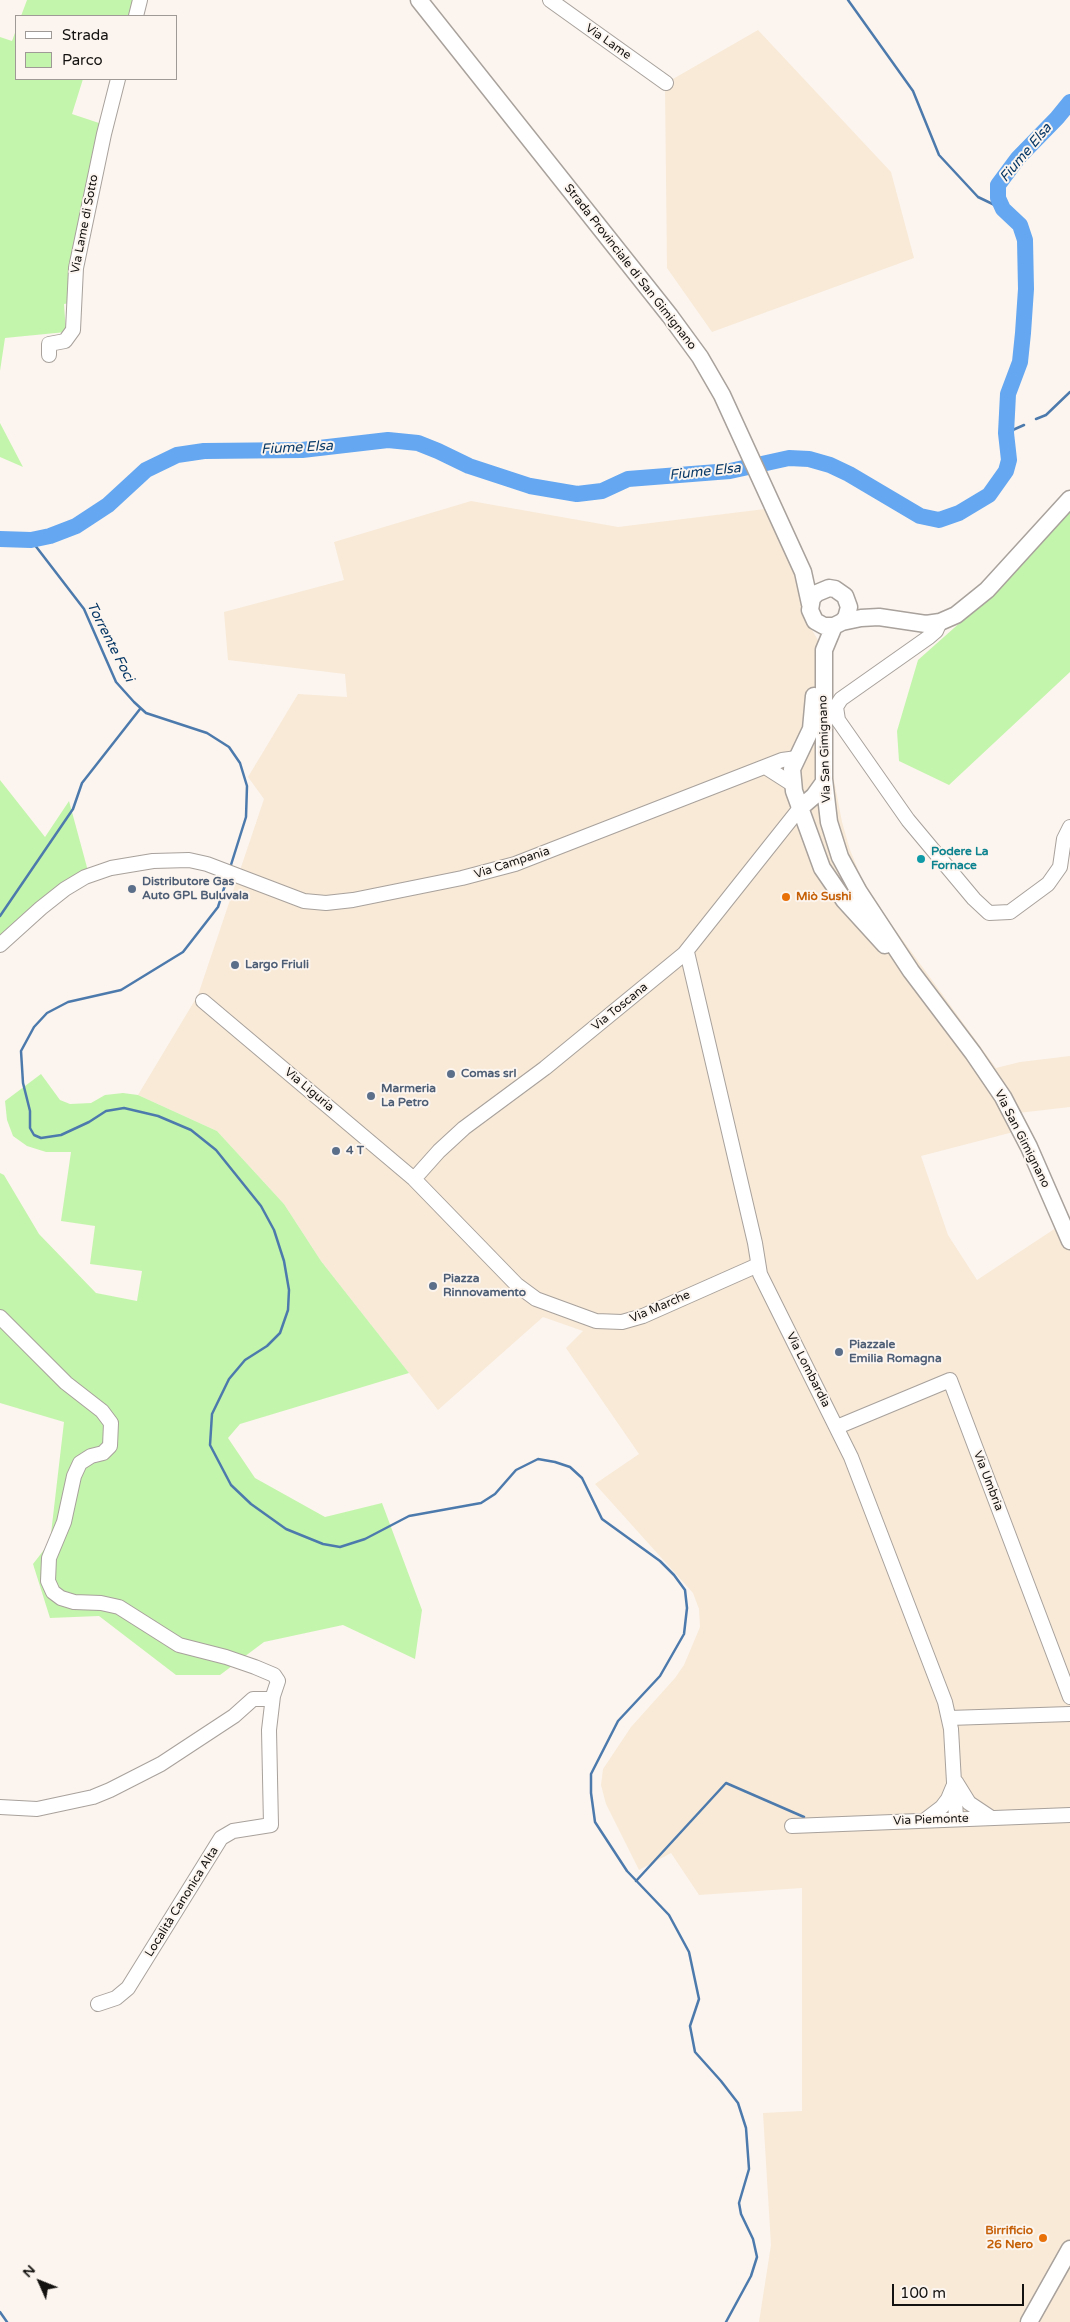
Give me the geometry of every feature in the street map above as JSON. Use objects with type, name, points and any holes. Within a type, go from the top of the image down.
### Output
[{"type":"main road","name":"Strada Provinciale di San Gimignano","points":[[419,0],[675,323],[700,358],[722,395],[798,560],[807,583],[810,604]]},
{"type":"main road","points":[[810,604],[816,592],[829,588],[840,592],[848,601],[879,617],[915,624],[940,622],[960,613],[983,595],[1070,499]]},
{"type":"main road","name":"Strada Provinciale di San Gimignano","points":[[798,560],[808,572],[829,588]]},
{"type":"main road","name":"Via San Gimignano","points":[[848,601],[848,612],[838,624],[824,650],[824,774],[830,822],[840,857],[859,892],[911,971],[976,1058],[1002,1097],[1029,1147],[1070,1241]]},
{"type":"main road","name":"Via San Gimignano","points":[[810,604],[811,616],[815,621],[812,718],[809,734],[792,769],[792,784],[818,859],[828,878],[859,917],[911,971]]},
{"type":"main road","points":[[815,621],[824,626],[879,617]]},
{"type":"main road","points":[[797,758],[813,755],[824,774],[814,796],[800,808]]},
{"type":"main road","points":[[1029,2322],[1070,2249]]},
{"type":"main road","points":[[1042,2322],[1070,2272]]},
{"type":"street","points":[[136,15],[140,0]]},
{"type":"street","name":"Via Lame","points":[[550,0],[666,84]]},
{"type":"street","name":"Via Lame di Sotto","points":[[49,355],[49,344],[66,341],[74,330],[76,268],[97,164],[118,80]]},
{"type":"street","points":[[940,622],[934,633],[839,701],[836,707],[838,720],[908,820],[974,899],[989,913],[1010,912],[1048,884],[1060,866],[1064,852],[1064,839],[1070,827]]},
{"type":"street","name":"Via Campania","points":[[0,945],[53,898],[72,885],[92,874],[126,865],[161,860],[184,860],[207,864],[300,900],[326,903],[462,878],[515,864],[767,768],[782,760],[797,758]]},
{"type":"street","points":[[767,768],[792,784]]},
{"type":"street","name":"Via Toscana","points":[[414,1179],[439,1151],[464,1128],[545,1068],[686,952],[800,808]]},
{"type":"street","name":"Via Lombardia","points":[[686,952],[761,1276],[837,1427],[862,1483],[945,1702],[949,1718],[956,1818]]},
{"type":"street","name":"Via Liguria","points":[[203,1001],[414,1179]]},
{"type":"street","name":"Via Marche","points":[[414,1179],[531,1296],[588,1319],[606,1323],[622,1322],[642,1316],[758,1265]]},
{"type":"street","points":[[0,1317],[66,1383],[102,1411],[110,1423],[110,1446],[103,1453],[91,1456],[80,1463],[74,1476],[64,1522],[49,1558],[48,1581],[53,1592],[60,1598],[74,1602],[119,1606],[179,1645],[243,1663],[274,1675],[278,1681],[273,1696],[253,1699],[234,1716],[161,1764],[110,1790],[93,1796],[37,1809],[0,1806]]},
{"type":"street","name":"Via Umbria","points":[[837,1427],[950,1380],[1070,1697]]},
{"type":"street","name":"Località Canonica Alta","points":[[98,2004],[116,1998],[128,1988],[221,1838],[233,1831],[271,1824],[269,1730],[273,1696]]},
{"type":"street","points":[[949,1718],[1070,1714]]},
{"type":"street","name":"Via Lombardia","points":[[954,1779],[969,1803],[990,1817]]},
{"type":"street","name":"Via Lombardia","points":[[926,1820],[945,1803],[952,1791],[954,1779]]},
{"type":"street","name":"Via Piemonte","points":[[792,1826],[1070,1814]]},
{"type":"shaded area","points":[[758,30],[891,172],[914,258],[712,332],[667,268],[665,86],[666,83]]},
{"type":"shaded area","points":[[471,501],[618,527],[765,509],[801,585],[804,617],[829,658],[833,775],[842,822],[850,850],[862,879],[891,924],[996,1068],[1020,1062],[1070,1056],[1070,1107],[1018,1113],[1025,1129],[921,1156],[948,1235],[977,1280],[1068,1220],[1070,1223],[1070,2322],[759,2322],[771,2245],[763,2113],[802,2111],[802,1888],[699,1895],[671,1853],[639,1870],[606,1804],[601,1785],[603,1769],[631,1727],[675,1678],[684,1665],[700,1627],[699,1609],[693,1593],[595,1484],[639,1454],[566,1348],[583,1331],[543,1317],[438,1410],[321,1261],[284,1204],[217,1131],[138,1095],[198,995],[264,799],[248,777],[298,694],[347,697],[345,674],[228,660],[224,612],[344,580],[334,542]]},
{"type":"green space","points":[[27,0],[136,0],[131,15],[21,15]]},
{"type":"green space","points":[[15,33],[15,80],[83,80],[72,114],[102,124],[70,303],[64,304],[66,332],[5,338],[0,371],[0,37],[12,41]]},
{"type":"green space","points":[[0,423],[23,467],[0,457]]},
{"type":"green space","points":[[1070,512],[1070,672],[949,785],[899,761],[897,731],[918,660],[990,596]]},
{"type":"green space","points":[[0,780],[45,837],[69,801],[88,871],[0,938]]},
{"type":"green space","points":[[41,1074],[60,1100],[70,1104],[91,1103],[105,1095],[123,1093],[138,1095],[217,1131],[284,1204],[321,1261],[409,1373],[240,1424],[228,1438],[255,1478],[325,1517],[382,1503],[422,1610],[415,1659],[343,1625],[264,1642],[220,1675],[176,1675],[99,1616],[50,1618],[33,1564],[50,1542],[64,1422],[0,1403],[0,1173],[4,1175],[39,1234],[96,1293],[137,1301],[142,1271],[90,1264],[95,1226],[61,1221],[71,1152],[46,1152],[27,1146],[13,1136],[7,1120],[5,1101]]},
{"type":"waterway","points":[[848,0],[913,91],[939,155],[978,197],[1003,209]]},
{"type":"waterway","name":"Fiume Elsa","points":[[0,539],[31,540],[50,536],[76,526],[108,505],[146,470],[177,455],[204,451],[302,450],[388,440],[418,443],[469,466],[530,486],[577,494],[602,491],[628,479],[730,471],[789,458],[809,459],[830,465],[849,474],[920,516],[939,520],[959,513],[989,495],[1006,471],[1009,460],[1006,433],[1008,394],[1020,362],[1026,289],[1025,240],[1020,225],[1003,209],[998,198],[998,185],[1018,158],[1070,102]]},
{"type":"waterway","points":[[1036,419],[1046,415],[1070,392]]},
{"type":"waterway","points":[[1006,433],[1024,425]]},
{"type":"waterway","name":"Torrente Foci","points":[[31,540],[84,609],[116,682],[134,702],[146,713],[207,733],[229,747],[240,763],[247,786],[246,817],[230,868]]},
{"type":"waterway","points":[[0,916],[73,809],[82,783],[140,709]]},
{"type":"waterway","name":"Torrente Foci","points":[[228,876],[218,907],[183,952],[121,990],[68,1002],[47,1013],[34,1027],[21,1051],[23,1083],[30,1111],[30,1128],[34,1135],[41,1138],[61,1135],[89,1122],[106,1111],[124,1108],[158,1116],[191,1130],[216,1150],[261,1206],[274,1230],[284,1261],[289,1290],[288,1310],[280,1333],[267,1346],[245,1360],[229,1379],[212,1414],[210,1445],[231,1485],[251,1504],[286,1529],[323,1544],[340,1547],[365,1539],[409,1516],[481,1503],[495,1494],[516,1470],[538,1459],[570,1467],[582,1478],[602,1519],[660,1561],[685,1590],[687,1608],[684,1634],[660,1676],[618,1721],[591,1774],[591,1793],[595,1822],[627,1871],[669,1915],[689,1952],[699,1999],[690,2026],[695,2052],[738,2103],[746,2128],[749,2169],[739,2203],[741,2214],[753,2239],[757,2257],[751,2276],[726,2322]]},
{"type":"waterway","points":[[636,1881],[726,1783],[804,1817]]},
{"type":"waterway","points":[[0,2312],[7,2322]]},
{"type":"place","name":"Podere La Fornace","points":[[921,859]]},
{"type":"place","name":"Distributore Gas Auto GPL Buluvala","points":[[132,889]]},
{"type":"place","name":"Miò Sushi","points":[[786,897]]},
{"type":"place","name":"Largo Friuli","points":[[235,965]]},
{"type":"place","name":"Comas srl","points":[[451,1074]]},
{"type":"place","name":"Marmeria La Petro","points":[[371,1096]]},
{"type":"place","name":"4 T","points":[[336,1151]]},
{"type":"place","name":"Piazza Rinnovamento","points":[[433,1286]]},
{"type":"place","name":"Piazzale Emilia Romagna","points":[[839,1352]]},
{"type":"place","name":"Birrificio 26 Nero","points":[[1043,2238]]}]
